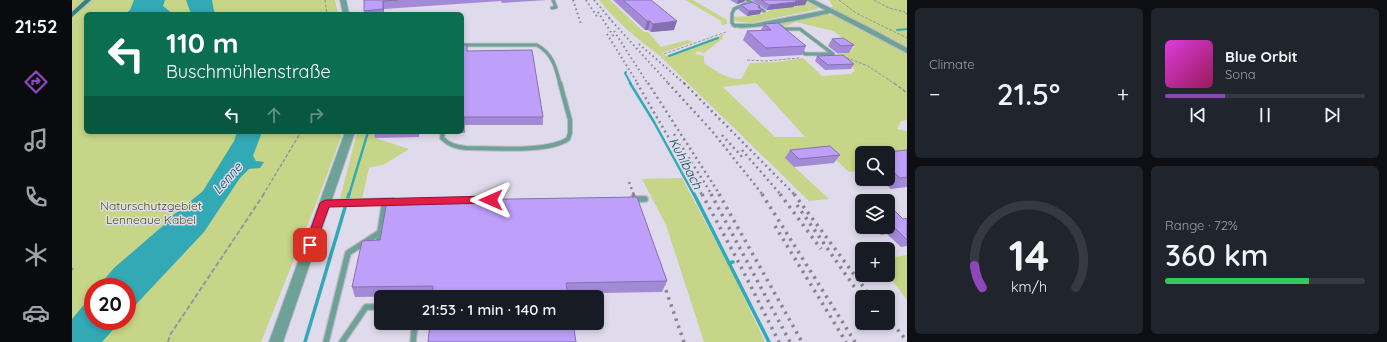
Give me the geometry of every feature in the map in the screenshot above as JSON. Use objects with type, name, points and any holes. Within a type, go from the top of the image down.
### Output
[{"type":"main road","points":[[72,15],[88,0]]},
{"type":"street","points":[[343,0],[346,12]]},
{"type":"street","points":[[809,0],[907,51]]},
{"type":"street","points":[[735,26],[753,26],[832,11]]},
{"type":"street","points":[[276,342],[349,134]]},
{"type":"lane","points":[[552,0],[556,8],[552,8]]},
{"type":"lane","points":[[747,0],[764,11]]},
{"type":"lane","points":[[735,26],[732,23],[731,18],[734,9],[741,5],[752,3]]},
{"type":"lane","points":[[774,22],[784,29],[800,29],[833,54]]},
{"type":"lane","points":[[780,32],[784,29]]},
{"type":"lane","points":[[443,134],[442,138],[446,142],[457,148],[541,148],[564,144],[568,140],[570,126],[554,63],[546,49],[537,45],[464,45]]},
{"type":"lane","points":[[795,46],[805,54],[833,54]]},
{"type":"lane","points":[[626,199],[645,199]]},
{"type":"lane","points":[[378,246],[385,201]]},
{"type":"lane","points":[[325,203],[400,201]]},
{"type":"lane","points":[[326,342],[348,253],[379,233]]},
{"type":"lane","points":[[342,342],[366,307],[374,307]]},
{"type":"lane","points":[[413,342],[414,330]]},
{"type":"path","points":[[325,0],[327,12]]},
{"type":"path","points":[[839,0],[856,14],[907,38]]},
{"type":"path","points":[[874,0],[883,6],[906,12],[904,13],[907,14]]},
{"type":"path","points":[[664,54],[726,32]]},
{"type":"path","points":[[833,54],[852,58],[872,68],[907,93]]},
{"type":"path","points":[[747,60],[771,61],[804,57]]},
{"type":"path","points":[[168,342],[170,335],[262,197],[300,134]]},
{"type":"green space","name":"Naturschutzgebiet Lenneaue Kabel","points":[[72,0],[335,0],[338,12],[84,12],[84,134],[342,134],[261,342],[72,342]]},
{"type":"green space","points":[[599,0],[610,0],[644,32],[648,32],[661,47],[688,40],[693,42],[662,53],[666,56],[724,34],[722,39],[704,53],[697,51],[695,54],[704,56],[704,63],[721,74],[736,79],[741,79],[750,63],[778,62],[803,58],[822,76],[851,74],[855,70],[837,53],[849,53],[855,46],[833,31],[796,22],[786,26],[780,23],[826,14],[855,24],[907,54],[907,120],[901,121],[897,129],[907,131],[907,159],[895,155],[895,146],[855,146],[855,172],[849,172],[835,159],[786,159],[829,199],[809,201],[660,56],[613,16]],"holes":[[[756,83],[805,137],[775,137],[723,87]]]},
{"type":"green space","points":[[685,0],[693,0],[727,20],[727,24],[722,25],[721,21]]},
{"type":"green space","points":[[803,0],[817,7],[818,9],[751,23],[733,21],[733,17],[757,15],[770,10],[804,5]]},
{"type":"green space","points":[[829,0],[907,0],[907,48],[830,8],[833,6]]},
{"type":"green space","points":[[356,134],[375,134],[375,138],[409,149],[385,164],[369,168],[362,199],[340,199]]},
{"type":"green space","points":[[682,178],[734,276],[765,342],[704,342],[666,225],[642,179]]},
{"type":"green space","points":[[907,255],[907,300],[893,282],[895,282],[895,257]]},
{"type":"water","points":[[134,0],[165,0],[163,6],[170,12],[128,12],[130,10]]},
{"type":"water","points":[[186,0],[212,0],[215,12],[190,12]]},
{"type":"water","name":"Lenne","points":[[236,134],[261,134],[253,156],[256,161],[264,162],[260,168],[249,169],[240,178],[204,232],[136,304],[136,278],[106,278],[114,268],[165,224],[171,217],[203,191],[234,141]]},
{"type":"water","points":[[84,305],[84,330],[113,330],[102,342],[72,342],[72,319]]},
{"type":"building","points":[[364,0],[398,0],[383,1],[383,9],[364,11]]},
{"type":"building","points":[[623,0],[651,0],[677,21],[653,24],[650,21],[647,21]]},
{"type":"building","points":[[761,0],[807,0],[769,5]]},
{"type":"building","points":[[753,2],[760,6],[758,7],[762,10],[749,11],[741,5]]},
{"type":"building","points":[[778,23],[806,46],[766,48],[747,31],[771,30],[764,24]]},
{"type":"building","points":[[843,38],[854,45],[841,46],[832,39]]},
{"type":"building","points":[[464,45],[467,45],[467,51],[532,50],[543,117],[464,117]]},
{"type":"building","points":[[843,55],[854,64],[828,65],[817,56]]},
{"type":"building","points":[[830,146],[840,155],[799,159],[790,150]]},
{"type":"building","points":[[907,150],[907,177],[900,178],[895,173],[895,151]]},
{"type":"building","points":[[637,197],[667,281],[566,283],[567,290],[433,290],[433,286],[352,287],[362,241],[380,240],[387,201]]},
{"type":"building","points":[[895,211],[903,219],[907,218],[907,240],[895,228]]},
{"type":"building","points":[[429,330],[574,330],[576,342],[428,342]]},
{"type":"waterway","name":"Kuhlbach","points":[[897,30],[907,29]]},
{"type":"waterway","name":"Kuhlbach","points":[[669,56],[718,38]]},
{"type":"waterway","name":"Kuhlbach","points":[[626,72],[625,73],[631,84]]},
{"type":"waterway","name":"Kuhlbach","points":[[630,83],[654,122],[694,195]]},
{"type":"waterway","points":[[349,195],[367,134]]},
{"type":"waterway","points":[[305,342],[349,194]]},
{"type":"waterway","name":"Kuhlbach","points":[[694,194],[729,263]]},
{"type":"waterway","name":"Kuhlbach","points":[[729,263],[733,262]]},
{"type":"waterway","points":[[729,263],[769,342]]},
{"type":"railway","points":[[573,0],[581,24]]},
{"type":"railway","points":[[586,0],[598,18]]},
{"type":"railway","points":[[594,0],[612,21]]},
{"type":"railway","points":[[598,12],[614,37]]},
{"type":"railway","points":[[609,18],[669,84]]},
{"type":"railway","points":[[614,31],[648,84]]},
{"type":"railway","points":[[607,34],[638,84]]},
{"type":"railway","points":[[639,44],[685,84]]},
{"type":"railway","points":[[637,83],[702,195]]},
{"type":"railway","points":[[648,83],[720,195]]},
{"type":"railway","points":[[668,83],[712,131],[763,195]]},
{"type":"railway","points":[[685,84],[795,195]]},
{"type":"railway","points":[[674,134],[712,195]]},
{"type":"railway","points":[[722,135],[744,159]]},
{"type":"railway","points":[[742,150],[781,195]]},
{"type":"railway","points":[[629,182],[634,195]]},
{"type":"railway","points":[[633,194],[638,208]]},
{"type":"railway","points":[[702,194],[779,342]]},
{"type":"railway","points":[[711,194],[790,342]]},
{"type":"railway","points":[[719,194],[802,342]]},
{"type":"railway","points":[[762,194],[855,342]]},
{"type":"railway","points":[[780,194],[821,249]]},
{"type":"railway","points":[[794,194],[866,290]]},
{"type":"railway","points":[[797,205],[856,290]]},
{"type":"railway","points":[[775,226],[846,342]]},
{"type":"railway","points":[[661,276],[684,342]]},
{"type":"railway","points":[[895,326],[907,341]]},
{"type":"route","points":[[310,245],[325,203],[491,200]]}]
